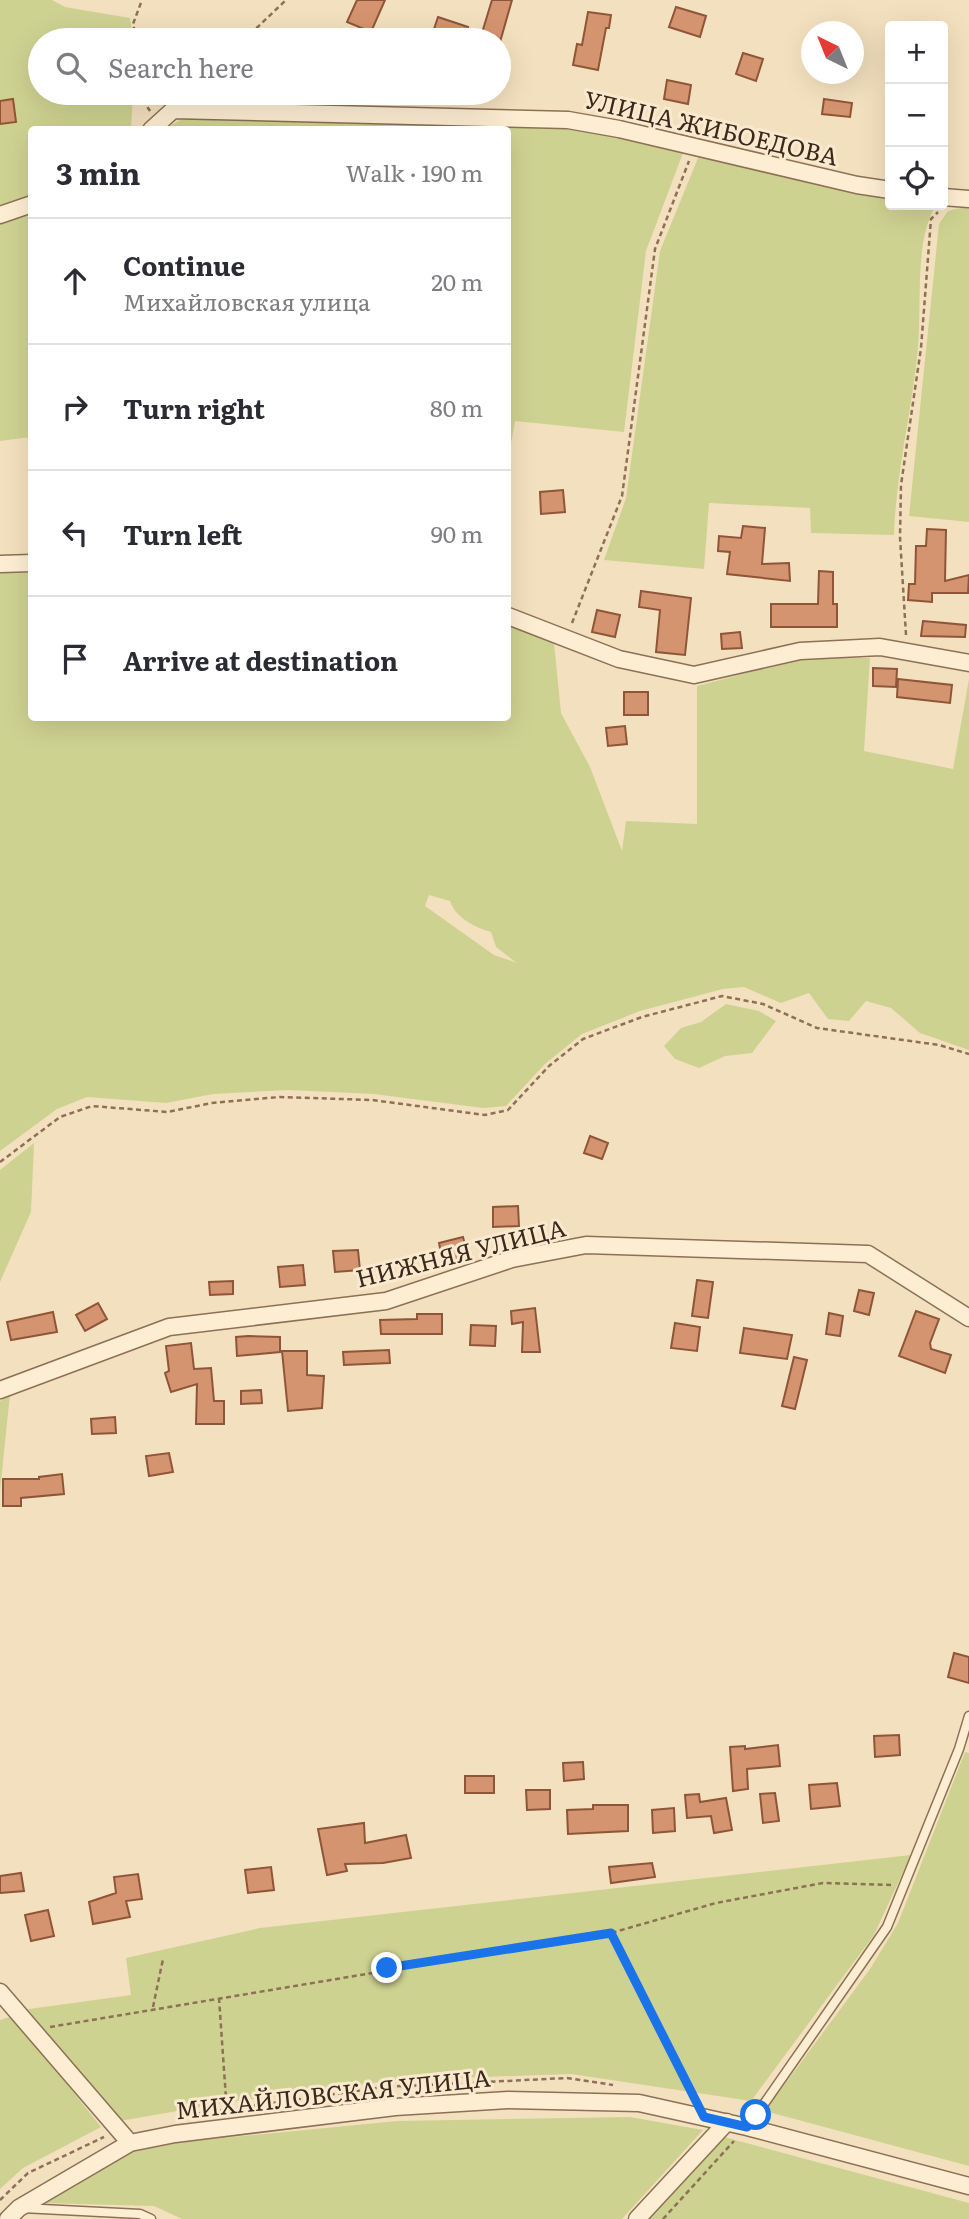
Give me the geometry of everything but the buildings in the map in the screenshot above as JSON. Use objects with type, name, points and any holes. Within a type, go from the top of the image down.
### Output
[{"type":"street","name":"УЛИЦА ЖИБОЕДОВА","points":[[155,126],[173,110],[568,120],[857,186],[885,189]]},
{"type":"street","points":[[948,198],[969,199]]},
{"type":"street","points":[[0,215],[28,206]]},
{"type":"street","points":[[0,564],[28,563]]},
{"type":"street","points":[[511,617],[619,659],[694,675],[800,651],[880,647],[969,663]]},
{"type":"street","name":"НИЖНЯЯ УЛИЦА","points":[[0,1390],[169,1327],[386,1301],[512,1259],[586,1245],[868,1254],[969,1318]]},
{"type":"street","points":[[0,1992],[130,2143]]},
{"type":"street","name":"МИХАЙЛОВСКАЯ УЛИЦА","points":[[13,2214],[130,2143],[229,2127],[395,2107],[508,2100],[639,2103],[747,2127],[969,2186]]},
{"type":"street","points":[[637,2219],[727,2122]]},
{"type":"lane","points":[[747,2127],[887,1927],[959,1749],[969,1716]]},
{"type":"lane","points":[[13,2214],[140,2214],[151,2219]]},
{"type":"path","points":[[134,28],[142,0]]},
{"type":"path","points":[[257,28],[286,0]]},
{"type":"path","points":[[566,639],[622,496],[656,249],[695,147]]},
{"type":"path","points":[[907,652],[900,537],[901,485],[922,348],[931,219],[938,210]]},
{"type":"path","points":[[0,1162],[60,1117],[92,1106],[167,1112],[212,1103],[280,1097],[372,1100],[485,1115],[508,1110],[549,1066],[583,1039],[642,1017],[722,996],[763,1004],[817,1028],[939,1045],[969,1054]]},
{"type":"path","points":[[33,2030],[153,2007],[611,1933],[716,1903],[822,1883],[904,1885]]},
{"type":"path","points":[[611,1933],[704,2117]]},
{"type":"path","points":[[153,2007],[163,1959]]},
{"type":"path","points":[[219,1998],[229,2127]]},
{"type":"path","points":[[663,2219],[747,2127]]},
{"type":"green space","points":[[0,0],[52,0],[65,7],[130,18],[131,28],[28,28],[28,105],[132,105],[131,126],[28,126],[28,198],[0,208]]},
{"type":"green space","points":[[186,117],[470,126],[170,126]]},
{"type":"green space","points":[[511,127],[565,129],[620,137],[683,153],[646,251],[624,432],[515,421],[511,443]]},
{"type":"green space","points":[[700,153],[885,194],[885,210],[934,210],[924,236],[918,348],[894,535],[811,533],[810,508],[709,503],[704,569],[604,560],[626,498],[660,251]]},
{"type":"green space","points":[[969,206],[969,522],[909,516],[939,224],[948,211]]},
{"type":"green space","points":[[28,215],[28,437],[0,441],[0,224]]},
{"type":"green space","points":[[0,573],[28,573],[28,721],[511,721],[511,627],[554,643],[561,713],[590,767],[622,851],[626,821],[697,824],[697,686],[804,658],[870,658],[864,751],[953,769],[969,679],[969,1050],[920,1033],[891,1008],[866,1001],[849,1021],[828,1019],[809,993],[781,1003],[744,987],[723,989],[640,1011],[582,1034],[545,1064],[506,1106],[483,1108],[374,1094],[288,1090],[213,1094],[166,1103],[87,1097],[57,1109],[0,1151]],"holes":[[[429,895],[450,901],[466,921],[491,932],[496,947],[517,963],[494,955],[425,906]]]},
{"type":"green space","points":[[726,1004],[759,1011],[776,1021],[752,1053],[725,1056],[699,1068],[675,1059],[664,1046],[681,1028],[701,1022]]},
{"type":"green space","points":[[34,1143],[31,1212],[0,1282],[0,1170]]},
{"type":"green space","points":[[10,1394],[0,1491],[0,1401]]},
{"type":"green space","points":[[965,1752],[969,1753],[969,2166],[765,2111],[870,1969],[898,1923]]},
{"type":"green space","points":[[911,1855],[874,1935],[751,2101],[571,2074],[395,2080],[223,2103],[120,2121],[22,2010],[131,1995],[126,1958],[260,1928]]},
{"type":"green space","points":[[13,2016],[101,2127],[23,2168],[0,2189],[0,2020]]},
{"type":"green space","points":[[630,2117],[703,2130],[622,2219],[182,2219],[154,2206],[42,2203],[132,2152],[182,2142],[397,2121]]},
{"type":"green space","points":[[724,2137],[969,2203],[969,2219],[649,2219]]},
{"type":"route","points":[[387,1968],[611,1933],[704,2117],[747,2127],[756,2115]]}]
